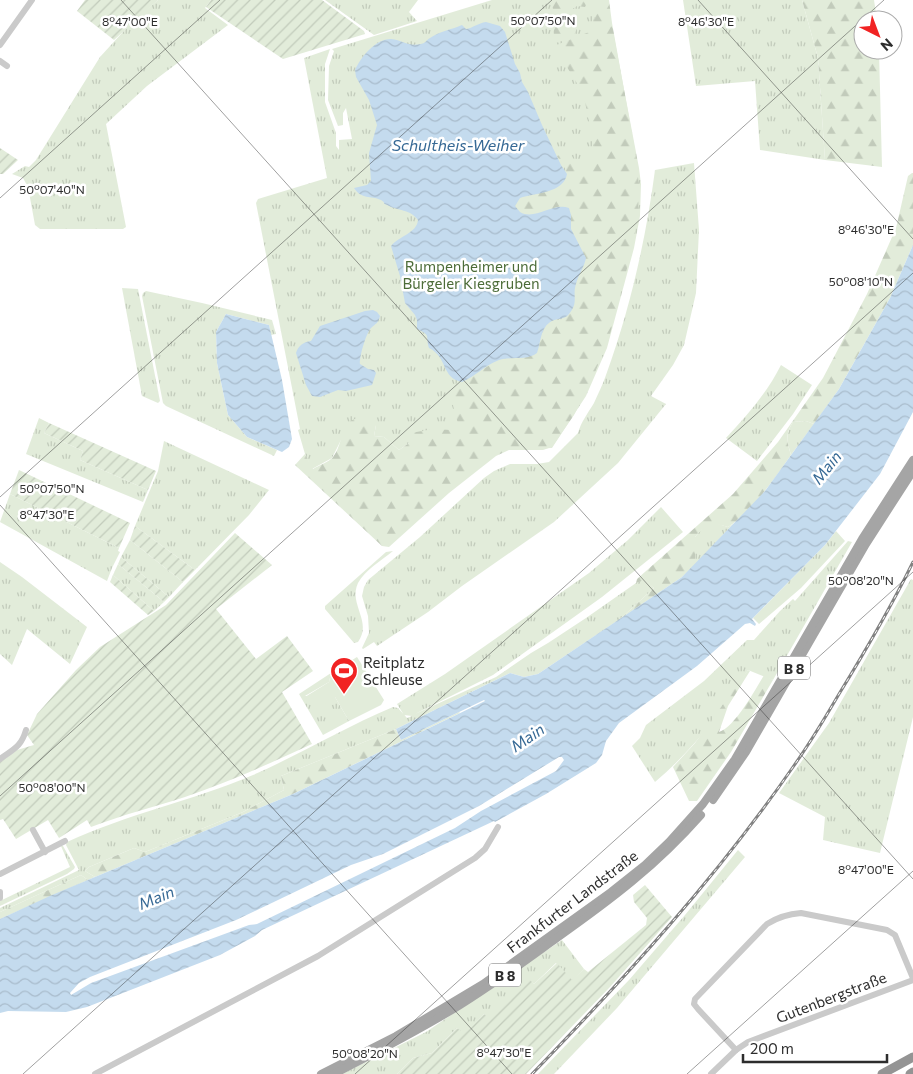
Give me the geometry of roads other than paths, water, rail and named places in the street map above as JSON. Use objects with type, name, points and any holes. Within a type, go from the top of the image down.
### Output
[{"type":"highway","points":[[882,1074],[913,1057]]},
{"type":"main road","name":"B 8","points":[[660,855],[698,810],[729,768],[862,539],[913,460]]},
{"type":"main road","name":"B 8","points":[[660,855],[704,811],[736,768],[866,544],[913,471]]},
{"type":"main road","name":"Frankfurter Landstraße","points":[[321,1074],[402,1032],[483,984],[660,855]]},
{"type":"main road","name":"Frankfurter Landstraße","points":[[334,1074],[416,1031],[482,991],[604,904],[660,855]]},
{"type":"street","points":[[0,45],[32,0]]},
{"type":"street","points":[[0,61],[7,66]]},
{"type":"street","points":[[0,759],[19,746],[26,730]]},
{"type":"street","points":[[95,1074],[333,947],[474,858],[485,849],[498,827]]},
{"type":"street","points":[[33,830],[45,852]]},
{"type":"street","points":[[0,874],[65,841]]},
{"type":"street","points":[[0,892],[0,898]]},
{"type":"street","points":[[736,1050],[698,1009],[694,1004],[695,999],[767,924],[777,918],[793,913],[801,913],[887,930],[895,935],[913,979]]},
{"type":"street","name":"Gutenbergstraße","points":[[711,1074],[736,1050],[748,1042],[913,979]]},
{"type":"water","name":"Schultheis-Weiher","points":[[486,22],[500,26],[505,32],[522,82],[567,174],[565,180],[555,189],[520,198],[515,206],[520,212],[526,214],[538,213],[557,207],[569,208],[571,229],[586,258],[576,284],[575,302],[572,310],[565,317],[552,321],[545,327],[537,353],[524,358],[499,360],[462,382],[455,380],[447,372],[439,357],[429,348],[427,336],[417,329],[415,315],[405,303],[400,276],[391,246],[411,231],[418,220],[411,214],[384,204],[381,200],[363,196],[354,188],[367,185],[371,181],[369,153],[377,125],[369,100],[356,77],[355,70],[369,50],[379,42],[391,39],[413,45],[421,44],[437,34],[462,25],[466,29]]},
{"type":"water","name":"Main","points":[[913,245],[913,412],[880,474],[825,545],[752,619],[756,624],[755,626],[750,623],[745,624],[697,666],[619,723],[606,741],[602,755],[596,763],[546,794],[495,822],[262,930],[255,936],[220,955],[87,1007],[66,1012],[8,1011],[0,1013],[0,919],[52,895],[293,794],[485,701],[401,740],[396,729],[510,673],[524,677],[538,674],[682,577],[765,491],[839,389],[890,298]],"holes":[[[559,757],[562,757],[564,760],[556,771],[481,811],[455,828],[257,924],[249,925],[91,983],[71,995],[70,993],[79,983],[90,977],[236,920],[351,865],[383,854],[479,806]]]},
{"type":"water","points":[[373,310],[380,316],[378,322],[367,335],[360,361],[360,364],[374,370],[376,373],[372,385],[346,391],[338,390],[320,397],[312,396],[306,385],[296,353],[298,348],[303,343],[311,341],[320,326]]},
{"type":"water","points":[[226,314],[269,325],[282,380],[292,439],[289,447],[282,452],[247,437],[228,415],[217,363],[216,332]]},
{"type":"railway","points":[[532,1074],[669,926],[764,808],[823,721],[878,628],[913,562]]},
{"type":"place","name":"Reitplatz Schleuse","points":[[344,695]]},
{"type":"park label","name":"Rumpenheimer und Bürgeler Kiesgruben","points":[[471,274]]}]
